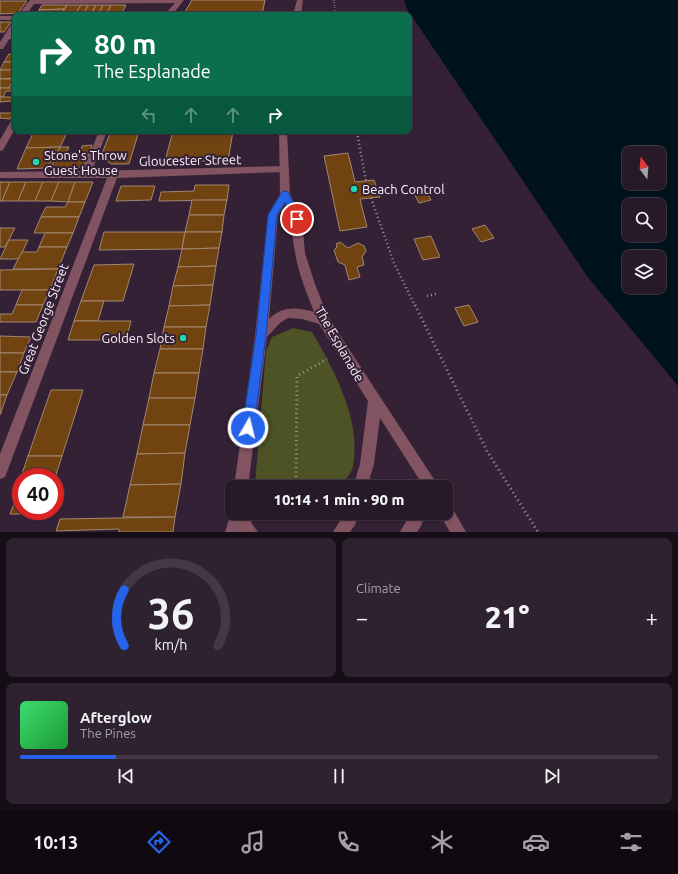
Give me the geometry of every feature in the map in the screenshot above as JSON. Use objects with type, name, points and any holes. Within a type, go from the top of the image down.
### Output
[{"type":"street","points":[[298,12],[300,0]]},
{"type":"street","points":[[24,12],[33,1],[180,1]]},
{"type":"street","points":[[171,12],[180,1]]},
{"type":"street","points":[[0,18],[12,18]]},
{"type":"street","points":[[0,47],[11,37]]},
{"type":"street","points":[[0,148],[12,126]]},
{"type":"street","points":[[86,175],[102,134]]},
{"type":"street","name":"The Esplanade","points":[[283,134],[285,194],[297,219],[300,253],[309,284],[323,320],[426,480]]},
{"type":"street","name":"Gloucester Street","points":[[0,175],[113,175],[263,172],[284,169]]},
{"type":"street","name":"Great George Street","points":[[0,472],[113,175]]},
{"type":"street","points":[[241,480],[261,335],[273,215],[285,194]]},
{"type":"street","points":[[261,335],[276,317],[289,313],[303,313],[323,320]]},
{"type":"street","points":[[362,480],[366,464],[375,401]]},
{"type":"street","points":[[233,532],[237,520]]},
{"type":"street","points":[[242,520],[246,529],[250,532]]},
{"type":"street","points":[[340,532],[350,520]]},
{"type":"street","points":[[408,532],[416,520]]},
{"type":"street","points":[[451,520],[458,532]]},
{"type":"path","points":[[334,0],[335,12]]},
{"type":"path","points":[[358,134],[366,181]]},
{"type":"path","points":[[371,198],[394,263],[487,451],[538,532]]},
{"type":"path","points":[[427,296],[436,294]]},
{"type":"path","points":[[296,477],[297,376],[342,351]]},
{"type":"green space","points":[[293,328],[312,332],[329,363],[344,396],[350,414],[353,431],[355,449],[353,466],[345,480],[255,480],[266,351],[272,337]]},
{"type":"water","points":[[404,0],[678,0],[678,386],[587,276],[412,16],[412,12],[409,12],[407,9]]},
{"type":"building","points":[[192,0],[265,0],[263,12],[185,12]]},
{"type":"building","points":[[0,1],[27,1],[19,12],[0,14]]},
{"type":"building","points":[[42,5],[67,5],[64,9],[39,10]]},
{"type":"building","points":[[67,5],[81,5],[77,12],[63,12]]},
{"type":"building","points":[[81,5],[88,5],[84,12],[77,12]]},
{"type":"building","points":[[88,5],[96,5],[92,12],[84,12]]},
{"type":"building","points":[[96,5],[103,5],[100,12],[92,12]]},
{"type":"building","points":[[103,5],[111,5],[108,12],[100,12]]},
{"type":"building","points":[[111,5],[126,5],[122,12],[108,12]]},
{"type":"building","points":[[64,9],[62,12],[38,12],[39,10]]},
{"type":"building","points":[[0,22],[11,22],[4,32],[0,32]]},
{"type":"building","points":[[9,54],[12,54],[12,62],[4,62]]},
{"type":"building","points":[[4,62],[12,62],[12,70],[0,70]]},
{"type":"building","points":[[0,70],[12,70],[12,78],[0,79]]},
{"type":"building","points":[[0,79],[12,79],[9,88],[0,88]]},
{"type":"building","points":[[0,88],[12,88],[12,91],[6,91],[3,97],[0,97]]},
{"type":"building","points":[[0,97],[12,97],[12,101],[0,102]]},
{"type":"building","points":[[0,113],[12,113],[10,119],[0,118]]},
{"type":"building","points":[[33,134],[66,134],[60,147],[26,148]]},
{"type":"building","points":[[110,134],[138,134],[129,164],[111,164],[101,156]]},
{"type":"building","points":[[172,134],[232,134],[228,161],[165,161]]},
{"type":"building","points":[[92,145],[84,167],[51,168],[60,147],[69,147],[66,153],[80,153],[82,146]]},
{"type":"building","name":"Stone's Throw Guest House","points":[[60,147],[57,154],[54,155],[48,168],[17,169],[26,148]]},
{"type":"building","name":"Beach Control","points":[[348,153],[355,182],[374,180],[380,197],[360,199],[367,227],[340,231],[324,156]]},
{"type":"building","points":[[0,182],[10,182],[2,201],[0,201]]},
{"type":"building","points":[[10,182],[26,182],[18,201],[2,201]]},
{"type":"building","points":[[26,182],[43,182],[35,201],[18,201]]},
{"type":"building","points":[[43,182],[59,182],[51,201],[35,201]]},
{"type":"building","points":[[59,182],[75,182],[68,202],[51,201]]},
{"type":"building","points":[[75,182],[93,182],[85,202],[68,202]]},
{"type":"building","points":[[195,185],[229,185],[227,200],[159,201],[161,192],[194,191]]},
{"type":"building","points":[[121,186],[155,186],[151,200],[116,201]]},
{"type":"building","points":[[424,187],[431,200],[419,203],[412,189]]},
{"type":"building","points":[[192,200],[227,200],[224,215],[189,215]]},
{"type":"building","points":[[68,202],[85,202],[79,217],[41,217],[46,207],[65,207]]},
{"type":"building","points":[[189,215],[224,215],[222,232],[185,232]]},
{"type":"building","points":[[41,217],[79,217],[73,233],[34,233]]},
{"type":"building","points":[[485,225],[494,238],[481,242],[472,229]]},
{"type":"building","points":[[0,228],[15,228],[5,247],[0,247]]},
{"type":"building","points":[[104,232],[185,232],[182,249],[99,250]]},
{"type":"building","points":[[185,232],[222,232],[219,248],[182,249]]},
{"type":"building","points":[[45,233],[73,233],[67,247],[39,247]]},
{"type":"building","points":[[431,236],[440,257],[423,260],[414,239]]},
{"type":"building","points":[[9,240],[28,240],[19,259],[0,259]]},
{"type":"building","points":[[340,242],[348,248],[358,243],[364,246],[366,251],[362,257],[364,265],[357,267],[360,277],[349,280],[345,265],[338,262],[334,250],[337,247],[336,244]]},
{"type":"building","points":[[39,247],[67,247],[58,269],[13,269],[22,252],[37,252]]},
{"type":"building","points":[[219,248],[216,266],[178,267],[182,249]]},
{"type":"building","points":[[134,264],[123,301],[81,301],[94,265]]},
{"type":"building","points":[[216,266],[213,285],[173,286],[178,267]]},
{"type":"building","points":[[58,269],[50,290],[0,290],[0,270]]},
{"type":"building","points":[[213,285],[210,305],[169,306],[173,286]]},
{"type":"building","points":[[22,290],[50,290],[43,305],[16,305]]},
{"type":"building","points":[[81,301],[104,301],[98,321],[74,321]]},
{"type":"building","points":[[16,305],[43,305],[36,322],[0,322],[0,314],[12,314]]},
{"type":"building","points":[[210,305],[206,327],[164,327],[169,306]]},
{"type":"building","points":[[469,305],[478,322],[464,326],[455,308]]},
{"type":"building","points":[[74,321],[131,321],[126,340],[68,340]]},
{"type":"building","name":"Golden Slots","points":[[164,327],[206,327],[203,349],[160,349]]},
{"type":"building","points":[[0,336],[31,337],[24,353],[0,353]]},
{"type":"building","points":[[160,349],[203,349],[199,373],[154,373]]},
{"type":"building","points":[[0,353],[24,353],[17,372],[0,372]]},
{"type":"building","points":[[0,372],[17,372],[7,395],[0,395]]},
{"type":"building","points":[[154,373],[199,373],[195,398],[149,398]]},
{"type":"building","points":[[51,390],[83,390],[62,456],[28,456]]},
{"type":"building","points":[[0,395],[7,395],[0,415]]},
{"type":"building","points":[[149,398],[195,398],[190,425],[143,425]]},
{"type":"building","points":[[143,425],[190,425],[185,453],[137,454]]},
{"type":"building","points":[[185,453],[181,484],[130,485],[137,454]]},
{"type":"building","points":[[28,456],[62,456],[58,468],[24,468]]},
{"type":"building","points":[[181,484],[175,517],[123,517],[130,485]]},
{"type":"building","points":[[175,517],[173,532],[119,532],[119,529],[56,531],[60,520]]},
{"type":"place","name":"Stone's Throw Guest House","points":[[36,162]]},
{"type":"place","name":"Beach Control","points":[[354,189]]},
{"type":"place","name":"Golden Slots","points":[[183,338]]},
{"type":"route","points":[[248,428],[261,335],[273,215],[285,194],[297,219]]}]
